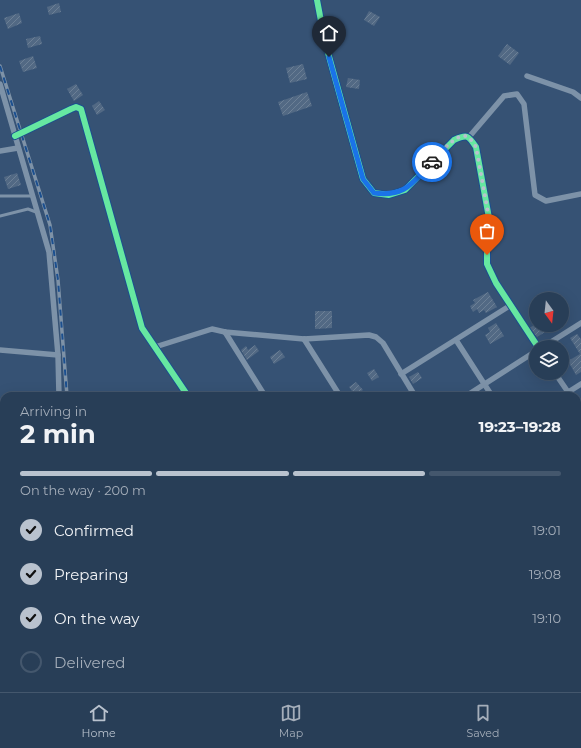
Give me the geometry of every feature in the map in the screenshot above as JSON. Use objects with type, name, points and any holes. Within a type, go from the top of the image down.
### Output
[{"type":"street","points":[[317,0],[325,42],[363,179],[374,193],[389,195],[405,190],[454,140],[464,136],[469,137],[476,147],[491,229],[487,247],[487,264],[496,283],[534,340]]},
{"type":"street","points":[[527,76],[573,92],[581,98]]},
{"type":"street","points":[[0,84],[3,104],[15,136],[36,212],[49,252],[58,355],[59,392]]},
{"type":"street","points":[[469,137],[504,96],[517,94],[524,104],[534,194],[546,200],[581,194]]},
{"type":"street","points":[[15,136],[71,108],[76,107],[81,109],[142,328],[185,392]]},
{"type":"street","points":[[0,151],[18,148]]},
{"type":"street","points":[[401,374],[511,305]]},
{"type":"street","points":[[554,340],[581,323]]},
{"type":"street","points":[[155,347],[212,329],[225,332],[304,339],[369,335],[376,337],[383,342],[412,392]]},
{"type":"street","points":[[225,332],[263,392]]},
{"type":"street","points":[[304,339],[337,392]]},
{"type":"street","points":[[456,340],[489,392]]},
{"type":"street","points":[[0,350],[58,355]]},
{"type":"street","points":[[472,392],[529,355]]},
{"type":"street","points":[[560,380],[568,392],[581,384]]},
{"type":"lane","points":[[0,196],[32,196]]},
{"type":"lane","points":[[0,216],[28,209],[36,212]]},
{"type":"building","points":[[59,3],[61,12],[49,15],[47,7]]},
{"type":"building","points":[[369,11],[380,17],[374,26],[364,20]]},
{"type":"building","points":[[19,13],[22,23],[8,29],[4,18]]},
{"type":"building","points":[[40,36],[42,44],[28,48],[26,39]]},
{"type":"building","points":[[507,44],[519,53],[510,65],[498,56]]},
{"type":"building","points":[[33,56],[37,68],[23,72],[19,61]]},
{"type":"building","points":[[303,64],[307,79],[290,83],[286,68]]},
{"type":"building","points":[[348,78],[360,80],[359,89],[346,87]]},
{"type":"building","points":[[76,84],[83,95],[74,101],[67,89]]},
{"type":"building","points":[[307,92],[312,106],[283,116],[278,102]]},
{"type":"building","points":[[99,101],[105,110],[97,115],[92,106]]},
{"type":"building","points":[[17,173],[21,185],[8,189],[4,177]]},
{"type":"building","points":[[488,292],[497,307],[486,313],[484,310],[479,313],[477,309],[473,312],[470,306],[475,303],[473,300]]},
{"type":"building","points":[[315,311],[332,311],[332,328],[315,329]]},
{"type":"building","points":[[496,323],[504,336],[490,344],[485,335],[490,332],[488,328]]},
{"type":"building","points":[[533,332],[545,332],[537,337]]},
{"type":"building","points":[[577,334],[581,339],[581,372],[576,375],[569,360],[580,354],[570,338]]},
{"type":"building","points":[[255,345],[259,351],[247,360],[241,350],[246,346],[248,350]]},
{"type":"building","points":[[280,350],[285,357],[274,364],[270,357]]},
{"type":"building","points":[[374,369],[379,377],[372,381],[367,373]]},
{"type":"building","points":[[418,372],[422,378],[413,384],[409,377]]},
{"type":"building","points":[[356,382],[363,390],[360,392],[353,392],[349,387]]},
{"type":"railway","points":[[0,66],[50,225],[58,280],[67,392]]},
{"type":"cycle path","points":[[317,0],[325,42],[363,179],[374,193],[389,195],[405,190],[454,140],[465,136],[469,138],[476,147],[491,229],[487,247],[487,264],[496,283],[533,340]]},
{"type":"cycle path","points":[[15,136],[71,109],[76,107],[81,109],[142,328],[185,392]]},
{"type":"way so far","points":[[432,162],[454,140],[464,136],[469,137],[476,147],[491,229],[487,247],[487,255]]},
{"type":"route","points":[[329,57],[363,179],[374,193],[389,195],[405,190],[432,162]]}]
